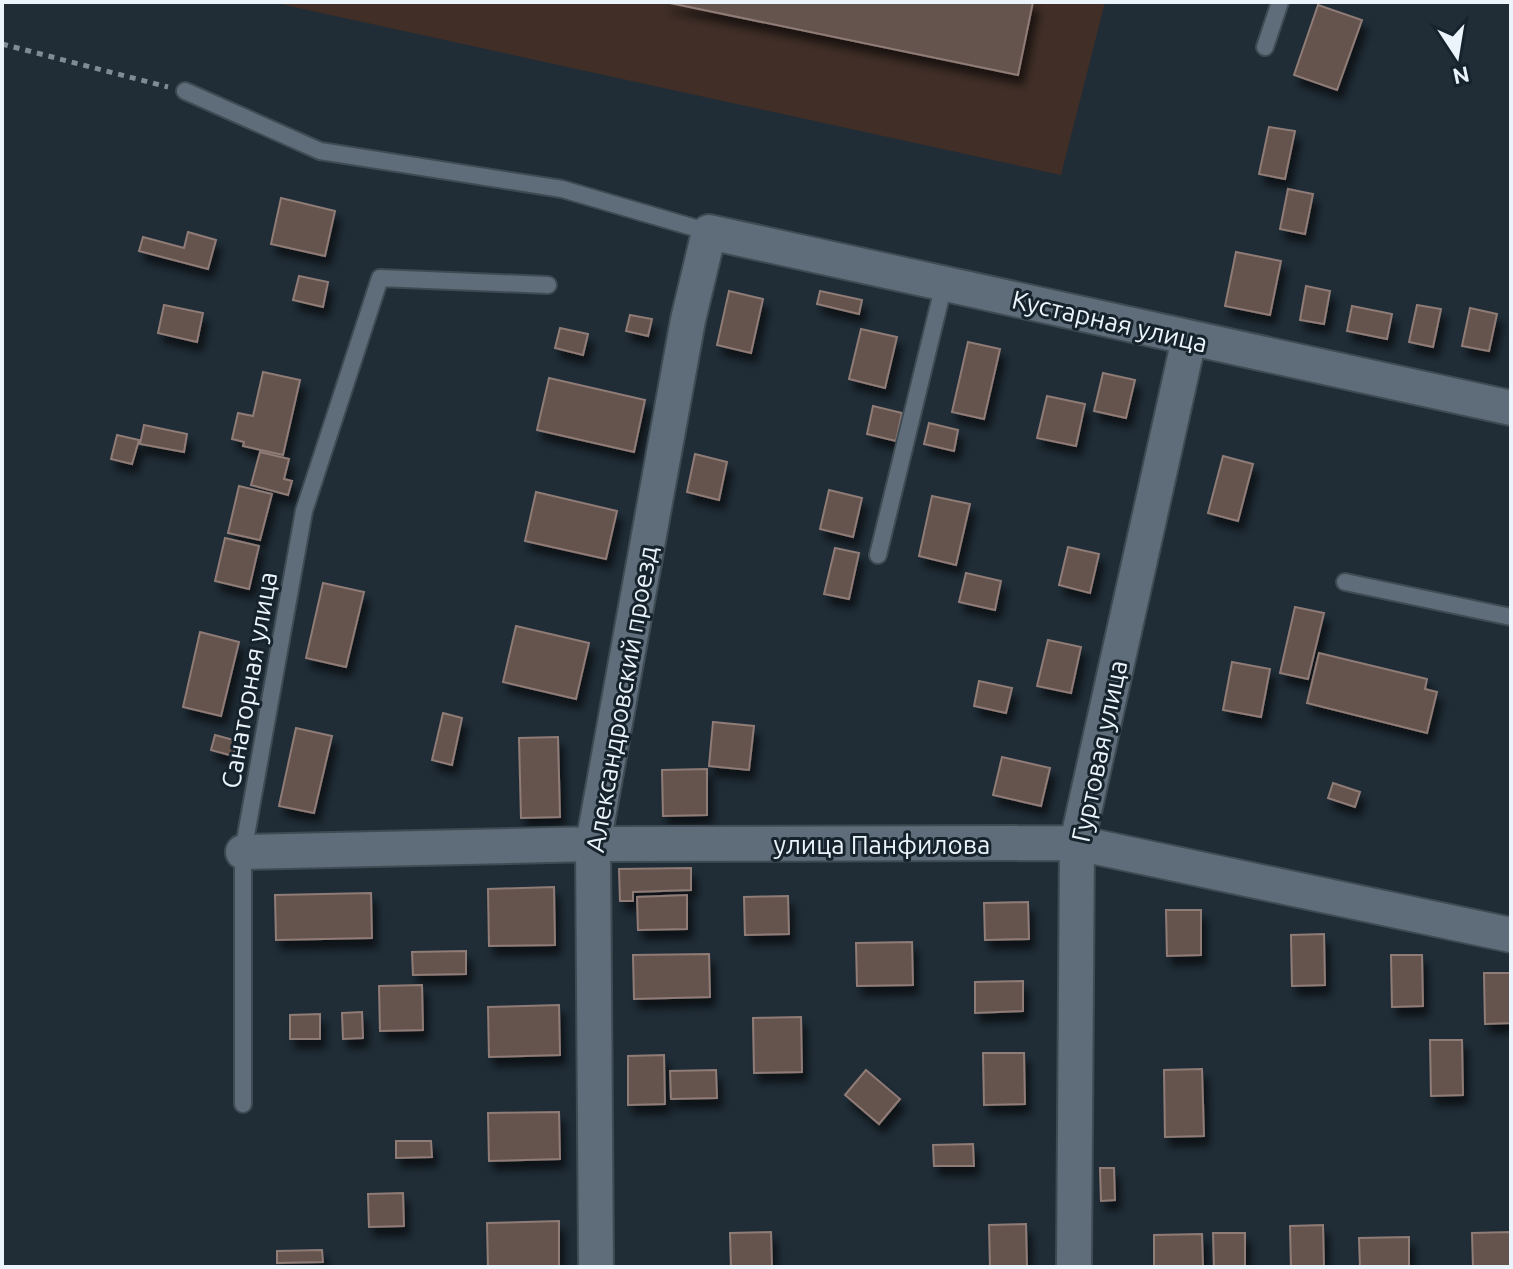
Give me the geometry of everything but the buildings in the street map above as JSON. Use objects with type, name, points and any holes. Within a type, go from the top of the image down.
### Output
[{"type":"street","name":"Кустарная улица","points":[[709,232],[1511,408]]},
{"type":"street","name":"Александровский проезд","points":[[596,1267],[593,844],[688,320],[709,232]]},
{"type":"street","name":"Гуртовая улица","points":[[1074,1267],[1077,843],[1189,339]]},
{"type":"street","name":"улица Панфилова","points":[[243,852],[593,844],[1077,843],[1511,935]]},
{"type":"lane","points":[[1265,47],[1280,2]]},
{"type":"lane","points":[[185,91],[320,151],[562,189],[709,232]]},
{"type":"lane","name":"Санаторная улица","points":[[243,1104],[243,852],[304,511],[380,278],[548,285]]},
{"type":"lane","points":[[878,555],[944,284]]},
{"type":"lane","points":[[1345,582],[1511,617]]},
{"type":"path","points":[[2,44],[185,91]]},
{"type":"shaded area","points":[[271,2],[1105,2],[1061,175]]}]
